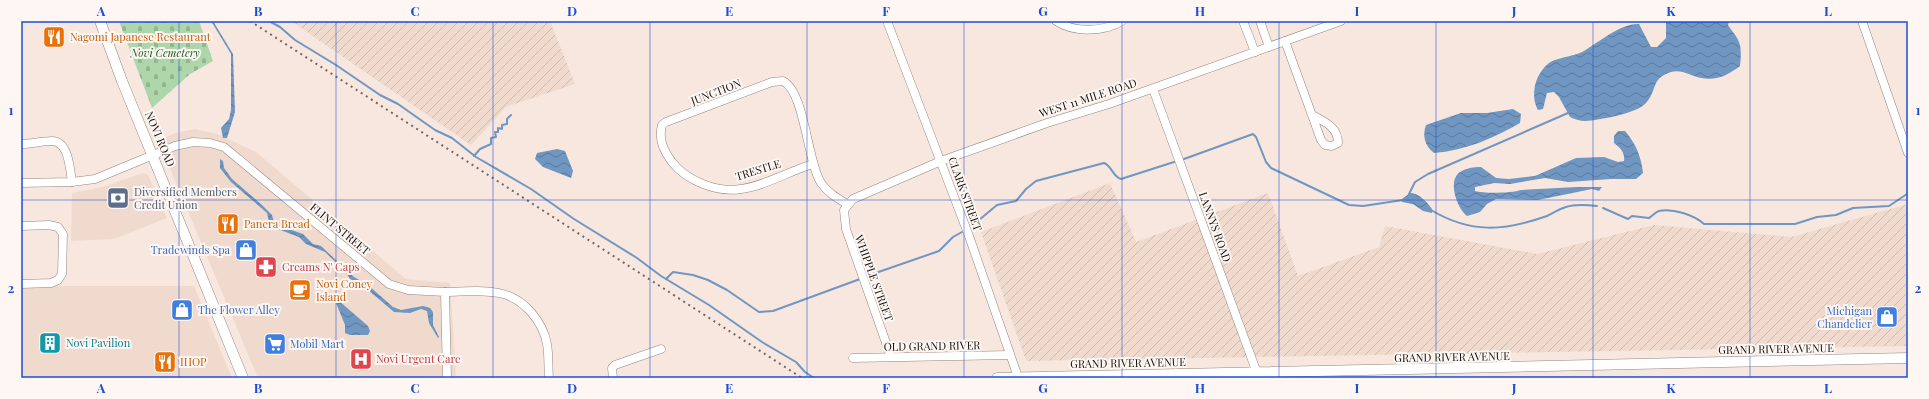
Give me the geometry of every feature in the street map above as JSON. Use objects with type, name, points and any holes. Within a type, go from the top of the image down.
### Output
[{"type":"main road","name":"NOVI ROAD","points":[[100,21],[129,99],[154,156],[243,378]]},
{"type":"main road","name":"GRAND RIVER AVENUE","points":[[997,378],[1908,358]]},
{"type":"street","name":"CLARK STREET","points":[[887,21],[941,161],[989,292],[1018,377]]},
{"type":"street","points":[[1056,21],[1073,28],[1094,30],[1110,27],[1122,21]]},
{"type":"street","points":[[1244,21],[1255,52]]},
{"type":"street","points":[[1260,21],[1270,47]]},
{"type":"street","name":"WEST 11 MILE ROAD","points":[[847,204],[853,199],[941,161],[1047,123],[1153,89],[1341,21]]},
{"type":"street","points":[[1862,21],[1908,153]]},
{"type":"street","points":[[1285,41],[1312,115]]},
{"type":"street","name":"JUNCTION","points":[[661,138],[662,125],[666,122],[772,82],[783,81],[793,89],[806,129],[813,164]]},
{"type":"street","name":"LANNYS ROAD","points":[[1153,89],[1257,373]]},
{"type":"street","name":"TRESTLE","points":[[661,138],[664,149],[677,168],[705,185],[724,189],[740,189],[813,164]]},
{"type":"street","points":[[21,144],[53,141],[59,142],[67,156],[72,182]]},
{"type":"street","name":"FLINT STREET","points":[[21,184],[72,182],[104,176],[175,146],[193,142],[210,143],[224,147],[389,284],[408,290],[503,294],[520,303],[532,313],[542,327],[547,344],[549,378]]},
{"type":"street","points":[[813,164],[820,182],[827,190],[847,204]]},
{"type":"street","name":"WHIPPLE STREET","points":[[847,204],[844,218],[846,229],[891,358]]},
{"type":"street","points":[[21,226],[49,225],[58,228],[63,234],[62,274],[58,280],[51,284],[21,284]]},
{"type":"street","points":[[445,292],[447,378]]},
{"type":"street","points":[[613,378],[612,368],[615,365],[661,349]]},
{"type":"street","name":"OLD GRAND RIVER","points":[[854,358],[1010,355]]},
{"type":"shaded area","points":[[291,21],[550,21],[575,84],[506,107],[471,145]]},
{"type":"shaded area","points":[[195,129],[217,134],[256,152],[406,279],[450,283],[456,376],[380,378],[258,378],[158,140],[176,133]]},
{"type":"shaded area","points":[[143,173],[148,175],[167,218],[114,239],[71,241],[72,193],[103,187]]},
{"type":"shaded area","points":[[1110,183],[1136,242],[1268,193],[1298,276],[1379,247],[1385,226],[1537,254],[1654,225],[1791,237],[1908,204],[1908,346],[1026,361],[981,232]]},
{"type":"shaded area","points":[[21,286],[194,286],[232,378],[21,378]]},
{"type":"green space","name":"Novi Cemetery","points":[[119,21],[199,21],[213,61],[190,74],[152,108]]},
{"type":"water","points":[[211,21],[213,21],[233,54],[235,112],[227,138],[223,138],[221,128],[229,119],[231,110],[231,54]]},
{"type":"water","points":[[1666,21],[1729,21],[1728,25],[1740,44],[1740,66],[1727,75],[1712,79],[1701,78],[1679,71],[1665,74],[1657,81],[1650,98],[1641,107],[1608,118],[1585,121],[1570,117],[1559,97],[1554,92],[1547,93],[1543,109],[1538,110],[1534,98],[1535,85],[1540,73],[1549,63],[1556,59],[1580,53],[1603,38],[1632,25],[1639,24],[1651,47],[1657,47],[1666,38]]},
{"type":"water","points":[[1513,109],[1521,114],[1520,123],[1500,134],[1478,143],[1456,150],[1434,153],[1426,144],[1424,133],[1426,125],[1461,113],[1487,113]]},
{"type":"water","points":[[1618,131],[1625,131],[1635,146],[1641,161],[1643,173],[1636,179],[1568,182],[1545,178],[1510,184],[1494,183],[1475,187],[1475,191],[1492,193],[1521,190],[1602,187],[1599,191],[1592,189],[1538,200],[1496,199],[1487,204],[1480,212],[1467,216],[1457,201],[1454,188],[1456,176],[1460,172],[1470,168],[1481,167],[1496,178],[1509,179],[1535,176],[1576,158],[1604,157],[1618,162],[1624,161],[1622,151],[1614,143],[1614,136]]},
{"type":"water","points":[[557,149],[565,151],[573,171],[571,178],[543,167],[535,159],[537,153]]},
{"type":"water","points":[[220,159],[223,161],[224,168],[232,179],[272,215],[274,222],[280,226],[303,234],[313,244],[321,246],[354,277],[368,285],[393,307],[401,310],[423,306],[430,308],[433,312],[433,325],[439,337],[438,338],[429,323],[427,311],[421,309],[410,313],[394,312],[361,284],[350,279],[345,271],[325,252],[306,244],[299,237],[275,228],[269,222],[267,213],[231,182],[220,168]]},
{"type":"water","points":[[1410,193],[1422,198],[1432,209],[1432,213],[1423,211],[1413,204],[1402,202],[1402,199]]},
{"type":"water","points":[[339,301],[368,326],[370,331],[368,335],[350,335],[345,333],[345,325],[336,303]]},
{"type":"waterway","points":[[269,21],[280,27],[295,40],[336,65],[380,95],[398,104],[435,130],[452,138],[476,157],[531,189],[574,219],[637,258],[661,276],[709,305],[762,342],[796,362],[805,372],[814,378]]},
{"type":"waterway","points":[[1409,194],[1415,182],[1428,174],[1568,113]]},
{"type":"waterway","points":[[474,156],[480,149],[491,144],[491,138],[496,137],[495,132],[498,132],[498,128],[502,129],[502,125],[507,124],[507,119],[511,115]]},
{"type":"waterway","points":[[1184,159],[1253,134],[1256,137],[1266,162],[1271,168],[1349,205],[1363,206],[1403,200]]},
{"type":"waterway","points":[[973,225],[997,205],[1016,201],[1026,189],[1036,181],[1104,163],[1107,164],[1116,176],[1121,179],[1174,162]]},
{"type":"waterway","points":[[1603,208],[1628,219],[1632,216],[1649,218],[1656,212],[1671,210],[1689,215],[1704,224],[1795,224],[1817,217],[1836,215],[1853,208],[1889,206],[1907,194],[1908,191]]},
{"type":"waterway","points":[[1431,210],[1460,223],[1488,228],[1516,225],[1531,221],[1570,206],[1597,206]]},
{"type":"waterway","points":[[867,276],[939,251],[953,237],[962,232]]},
{"type":"waterway","points":[[666,279],[673,272],[693,275],[708,280],[727,290],[759,312],[773,311],[860,279]]},
{"type":"railway","points":[[250,21],[802,378]]},
{"type":"place","name":"Nagomi Japanese Restaurant","points":[[54,37]]},
{"type":"place","name":"Diversified Members Credit Union","points":[[118,198]]},
{"type":"place","name":"Panera Bread","points":[[228,224]]},
{"type":"place","name":"Tradewinds Spa","points":[[246,250]]},
{"type":"place","name":"Creams N' Caps","points":[[266,267]]},
{"type":"place","name":"Novi Coney Island","points":[[300,290]]},
{"type":"place","name":"The Flower Alley","points":[[182,310]]},
{"type":"place","name":"Michigan Chandelier","points":[[1887,317]]},
{"type":"place","name":"Novi Pavilion","points":[[50,343]]},
{"type":"place","name":"Mobil Mart","points":[[275,344]]},
{"type":"place","name":"Novi Urgent Care","points":[[361,359]]},
{"type":"place","name":"IHOP","points":[[165,362]]}]
